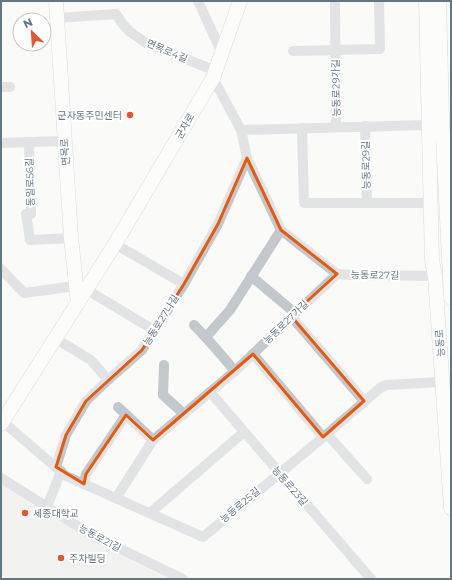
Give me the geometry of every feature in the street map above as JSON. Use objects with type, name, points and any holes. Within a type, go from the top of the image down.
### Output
[{"type":"main road","name":"면목로","points":[[56,1],[71,238],[81,288]]},
{"type":"main road","name":"군자로","points":[[2,422],[78,303],[81,288],[116,244],[214,75],[240,1]]},
{"type":"main road","name":"능동로","points":[[426,1],[432,260],[435,276],[451,508]]},
{"type":"main road","points":[[439,1],[447,117],[451,298]]},
{"type":"street","points":[[198,1],[222,53]]},
{"type":"street","name":"능동로29가길","points":[[335,1],[336,127]]},
{"type":"street","name":"능동로29가길","points":[[293,51],[380,49],[378,1]]},
{"type":"street","name":"면목로4길","points":[[57,18],[116,14],[130,31],[146,43],[214,75]]},
{"type":"street","name":"능동로27길","points":[[214,75],[241,130],[247,158],[281,230],[337,274],[435,276]]},
{"type":"street","name":"능동로29길","points":[[241,130],[428,125]]},
{"type":"street","name":"능동로29길","points":[[365,126],[367,203]]},
{"type":"street","points":[[302,128],[304,203],[431,202]]},
{"type":"street","points":[[1,143],[64,141]]},
{"type":"street","name":"동일로56길","points":[[29,142],[31,214],[26,214],[30,240],[71,238]]},
{"type":"street","name":"능동로27나길","points":[[47,507],[59,469],[66,435],[86,401],[142,350],[184,284],[218,224],[247,158]]},
{"type":"street","points":[[206,337],[230,310],[281,230]]},
{"type":"street","points":[[116,244],[184,284]]},
{"type":"street","points":[[1,269],[24,293],[81,288],[154,330]]},
{"type":"street","name":"능동로27가길","points":[[116,498],[153,440],[235,371],[337,274]]},
{"type":"street","points":[[251,276],[293,315],[364,401]]},
{"type":"street","points":[[194,325],[235,371]]},
{"type":"street","points":[[56,339],[91,360],[108,380]]},
{"type":"street","points":[[253,354],[325,436],[367,479]]},
{"type":"street","points":[[164,365],[163,395],[184,414]]},
{"type":"street","name":"능동로25길","points":[[2,422],[66,476],[203,536],[325,436],[380,388],[386,385],[442,382]]},
{"type":"street","name":"능동로23길","points":[[210,392],[279,474],[371,579]]},
{"type":"street","points":[[118,407],[153,440]]},
{"type":"street","points":[[84,484],[86,474],[126,415]]},
{"type":"street","points":[[150,513],[244,432]]},
{"type":"street","name":"능동로21길","points":[[1,478],[95,537],[183,579]]},
{"type":"highlighted area","points":[[247,158],[281,230],[337,274],[291,316],[364,401],[323,437],[253,354],[153,440],[126,415],[86,474],[84,484],[56,467],[66,435],[86,401],[142,350],[184,284],[218,224]]},
{"type":"shaded area","name":"세종대학교","points":[[1,483],[97,544],[170,579],[1,579]]},
{"type":"place","name":"군자동주민센터","points":[[130,115]]},
{"type":"place","name":"세종대학교","points":[[25,513]]},
{"type":"place","name":"주차빌딩","points":[[61,558]]}]
